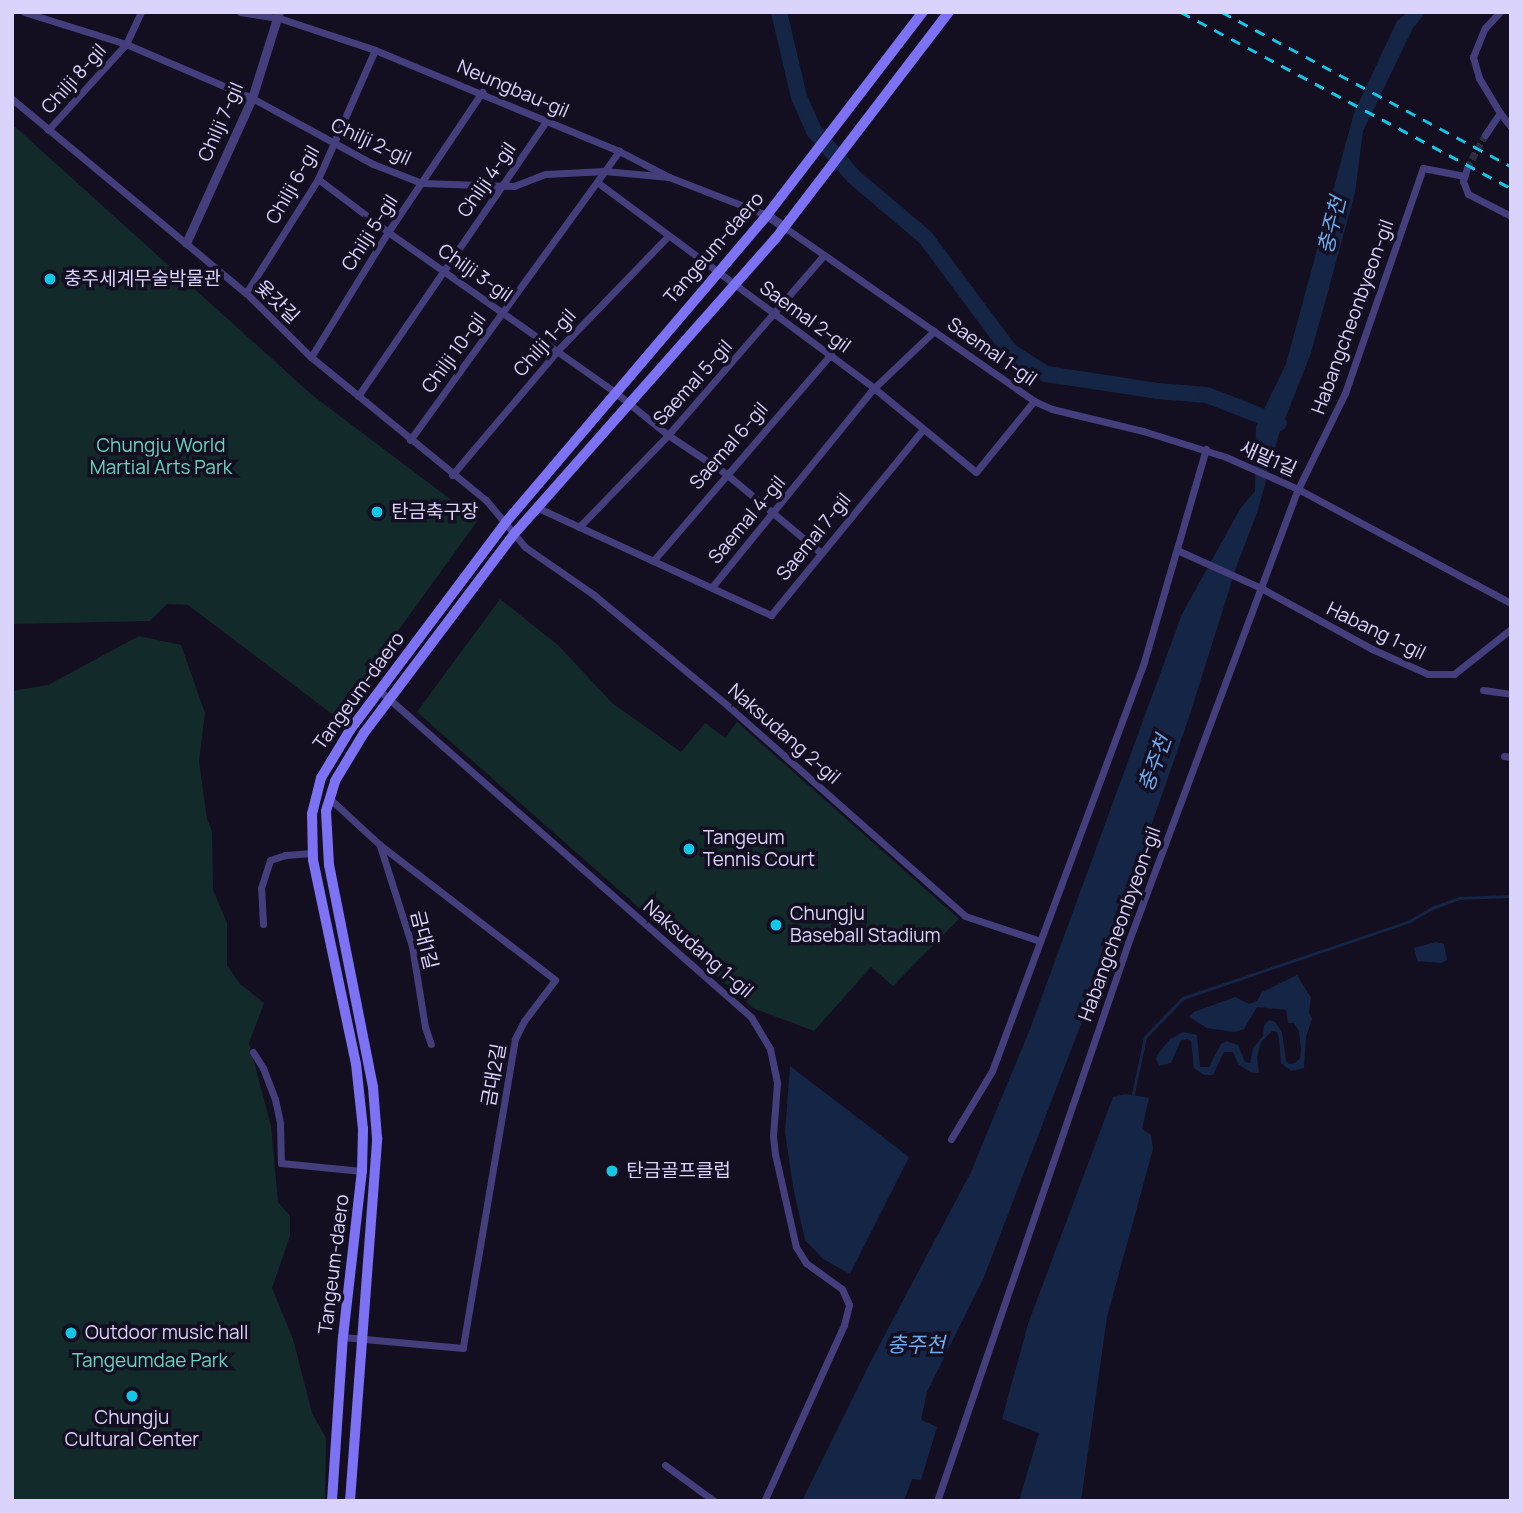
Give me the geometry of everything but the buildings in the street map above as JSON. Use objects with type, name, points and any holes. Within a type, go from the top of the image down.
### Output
[{"type":"main road","name":"Tangeum-daero","points":[[332,1501],[343,1337],[362,1171],[361,1102],[356,1063],[313,853],[312,814],[321,778],[339,745],[506,522],[766,215],[923,12]]},
{"type":"main road","name":"Tangeum-daero","points":[[350,1501],[374,1195],[377,1111],[329,865],[326,824],[329,797],[344,764],[514,534],[784,227],[949,12]]},
{"type":"street","name":"Chilji 2-gil","points":[[24,12],[126,44],[252,99],[373,164],[422,183],[514,186],[546,174],[605,171],[669,177]]},
{"type":"street","name":"Chilji 8-gil","points":[[48,130],[126,44],[141,12]]},
{"type":"street","name":"Neungbau-gil","points":[[240,12],[279,15],[375,50],[482,92],[619,151],[669,177],[766,215]]},
{"type":"street","points":[[1500,12],[1485,28],[1472,57],[1479,78],[1511,127]]},
{"type":"street","name":"Chilji 7-gil","points":[[186,243],[252,99],[279,15]]},
{"type":"street","name":"Chilji 6-gil","points":[[246,293],[318,179],[375,50]]},
{"type":"street","name":"Chilji 5-gil","points":[[311,357],[388,232],[482,92]]},
{"type":"street","name":"옻갓길","points":[[12,99],[246,293],[311,357],[452,475],[486,500],[514,534]]},
{"type":"street","points":[[1485,135],[1500,113]]},
{"type":"street","name":"Chilji 4-gil","points":[[358,396],[547,120]]},
{"type":"street","points":[[619,151],[597,183],[716,274]]},
{"type":"street","name":"Habangcheonbyeon-gil","points":[[937,1501],[1128,943],[1298,489],[1345,393],[1423,168],[1465,172],[1468,194],[1511,216]]},
{"type":"street","name":"Chilji 3-gil","points":[[318,179],[388,232],[615,392],[668,435],[725,473],[821,553]]},
{"type":"street","name":"Chilji 10-gil","points":[[410,440],[597,183]]},
{"type":"street","points":[[766,215],[784,227]]},
{"type":"street","name":"Saemal 1-gil","points":[[784,227],[1034,401],[1080,417],[1206,449],[1226,457]]},
{"type":"street","name":"Chilji 1-gil","points":[[452,475],[557,351],[667,237]]},
{"type":"street","name":"Saemal 5-gil","points":[[579,527],[668,435],[824,255]]},
{"type":"street","name":"Saemal 2-gil","points":[[716,274],[776,313],[831,354],[976,472],[1034,401]]},
{"type":"street","name":"Saemal 4-gil","points":[[536,508],[712,587],[874,388],[934,331]]},
{"type":"street","name":"Saemal 6-gil","points":[[653,561],[725,473],[831,354]]},
{"type":"street","name":"Saemal 7-gil","points":[[712,587],[771,615],[923,429]]},
{"type":"street","points":[[951,1139],[992,1071],[1144,662],[1206,449]]},
{"type":"street","name":"새말1길","points":[[1226,457],[1298,489],[1511,603]]},
{"type":"street","name":"Naksudang 2-gil","points":[[514,534],[525,547],[594,595],[728,706],[965,916],[1040,941]]},
{"type":"street","name":"Habang 1-gil","points":[[1177,550],[1261,588],[1372,649],[1428,674],[1454,674],[1511,629]]},
{"type":"street","points":[[1483,690],[1511,694]]},
{"type":"street","name":"Naksudang 1-gil","points":[[380,691],[751,1017],[770,1049],[778,1083],[773,1136],[775,1154],[796,1247],[806,1263],[842,1289],[849,1305],[845,1325],[764,1501]]},
{"type":"street","name":"금대2길","points":[[329,797],[380,845],[555,980],[524,1021],[515,1039],[463,1349],[361,1339]]},
{"type":"street","name":"금대1길","points":[[380,845],[412,946],[425,1027],[431,1044]]},
{"type":"street","points":[[263,924],[261,888],[270,860],[285,855],[313,853]]},
{"type":"street","points":[[253,1052],[263,1068],[275,1099],[280,1123],[281,1163],[362,1171]]},
{"type":"street","points":[[343,1337],[361,1339]]},
{"type":"street","points":[[665,1465],[714,1501]]},
{"type":"green space","name":"Chungju World Martial Arts Park","points":[[12,124],[312,395],[478,520],[336,717],[188,605],[167,604],[150,621],[12,624]]},
{"type":"green space","points":[[500,599],[559,646],[612,703],[681,752],[705,723],[725,738],[737,722],[959,919],[893,986],[871,967],[814,1031],[753,1008],[417,712]]},
{"type":"green space","name":"Tangeumdae Park","points":[[139,636],[181,645],[205,713],[199,761],[207,819],[212,831],[213,890],[227,923],[227,965],[240,984],[264,1003],[249,1043],[271,1126],[278,1202],[290,1216],[290,1236],[272,1288],[293,1339],[312,1413],[326,1438],[325,1501],[12,1501],[12,691],[48,685]]},
{"type":"water","name":"충주천","points":[[1408,12],[1426,12],[1413,28],[1363,131],[1355,193],[1311,353],[1279,434],[1258,510],[1094,990],[984,1277],[927,1392],[921,1420],[937,1427],[921,1480],[912,1479],[904,1501],[802,1501],[871,1361],[971,1172],[1030,1029],[1182,614],[1240,509],[1255,491],[1256,426],[1286,364],[1354,113],[1397,21]]},
{"type":"water","points":[[1436,942],[1444,944],[1447,960],[1441,963],[1417,961],[1414,948]]},
{"type":"water","points":[[1297,975],[1311,998],[1309,1013],[1312,1019],[1306,1037],[1304,1068],[1291,1071],[1281,1063],[1279,1038],[1277,1032],[1272,1031],[1261,1042],[1257,1057],[1259,1073],[1250,1072],[1238,1064],[1233,1052],[1224,1052],[1213,1075],[1204,1075],[1194,1068],[1191,1041],[1187,1039],[1181,1040],[1171,1063],[1159,1066],[1156,1059],[1158,1054],[1170,1039],[1183,1032],[1197,1035],[1200,1067],[1209,1067],[1221,1044],[1227,1041],[1238,1045],[1245,1062],[1250,1063],[1253,1048],[1263,1036],[1264,1025],[1269,1020],[1275,1022],[1282,1032],[1286,1061],[1289,1064],[1295,1063],[1300,1058],[1301,1050],[1299,1031],[1294,1023],[1288,1023],[1286,1010],[1257,1007],[1244,1029],[1234,1032],[1207,1028],[1189,1017],[1194,1012],[1235,997],[1249,1004],[1257,1001],[1262,992]]},
{"type":"water","points":[[790,1066],[909,1157],[850,1274],[823,1259],[805,1240],[793,1187],[785,1132]]},
{"type":"water","points":[[1126,1094],[1149,1098],[1142,1129],[1151,1135],[1153,1149],[1107,1317],[1081,1501],[1019,1501],[1039,1433],[1002,1419],[1028,1324],[1113,1097]]},
{"type":"waterway","points":[[779,12],[799,97],[814,131],[854,177],[925,237],[1010,351],[1046,374],[1158,391],[1207,395],[1279,423]]},
{"type":"waterway","points":[[1133,1094],[1145,1037],[1183,998],[1408,922],[1432,908],[1460,898],[1511,896]]},
{"type":"tunnel","points":[[1467,168],[1485,135]]},
{"type":"railway","points":[[1181,12],[1511,188]]},
{"type":"railway","points":[[1222,12],[1511,166]]},
{"type":"place","name":"충주세계무술박물관","points":[[50,279]]},
{"type":"place","name":"탄금축구장","points":[[377,512]]},
{"type":"place","name":"Tangeum Tennis Court","points":[[689,849]]},
{"type":"place","name":"Chungju Baseball Stadium","points":[[776,925]]},
{"type":"place","name":"탄금골프클럽","points":[[612,1171]]},
{"type":"place","name":"Outdoor music hall","points":[[71,1333]]},
{"type":"place","name":"Chungju Cultural Center","points":[[132,1396]]}]
